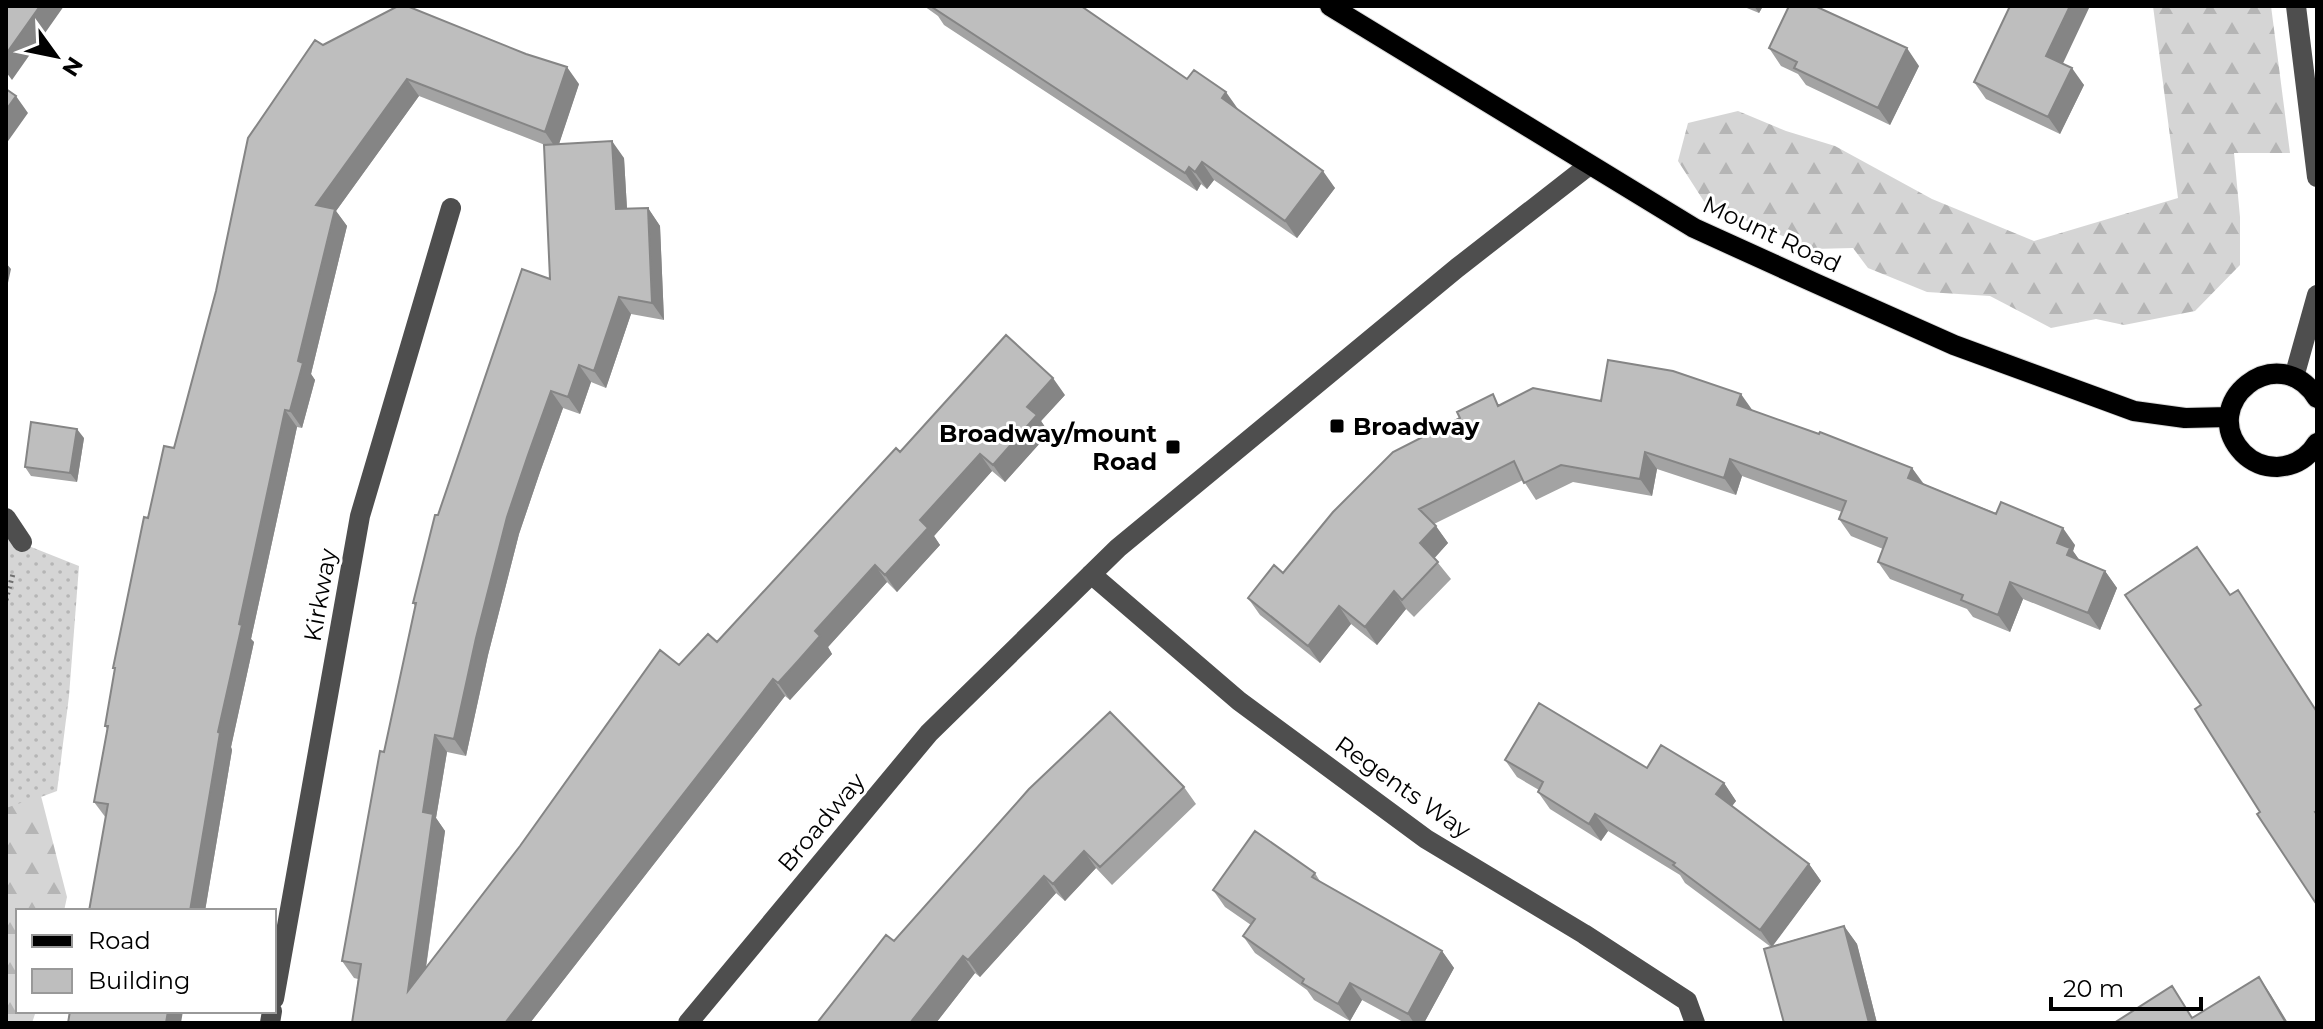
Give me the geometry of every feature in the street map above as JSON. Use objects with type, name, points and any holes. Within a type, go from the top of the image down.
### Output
[{"type":"main road","name":"Mount Road","points":[[1330,6],[1694,228],[1954,345],[2134,411],[2185,418],[2229,417]]},
{"type":"main road","points":[[2316,448],[2303,460],[2289,465],[2274,467],[2260,464],[2236,446],[2229,417],[2233,403],[2251,380],[2265,374],[2279,373],[2294,377],[2306,384],[2317,398]]},
{"type":"street","points":[[2296,6],[2317,177]]},
{"type":"street","name":"Broadway","points":[[688,1023],[929,733],[1118,548],[1457,268],[1588,166]]},
{"type":"street","name":"Kirkway","points":[[276,988],[360,516],[451,208]]},
{"type":"street","points":[[2294,377],[2317,295]]},
{"type":"street","points":[[6,518],[22,542]]},
{"type":"street","name":"Regents Way","points":[[1091,574],[1239,701],[1426,839],[1584,934],[1687,1001],[1695,1023]]},
{"type":"green space","points":[[2153,6],[2271,6],[2290,153],[2234,153],[2240,217],[2240,265],[2195,311],[2124,325],[2096,319],[2051,328],[1990,296],[1927,292],[1868,268],[1853,248],[1813,249],[1705,203],[1678,161],[1688,123],[1738,111],[1786,131],[1835,146],[1932,199],[2034,241],[2178,198]]},
{"type":"green space","points":[[6,537],[79,566],[69,696],[57,791],[6,810]]},
{"type":"green space","points":[[41,796],[67,897],[64,909],[16,909],[16,1013],[35,1013],[32,1023],[6,1023],[6,808]]},
{"type":"building","points":[[6,6],[40,6],[6,54]]},
{"type":"building","points":[[398,6],[407,6],[526,54],[567,67],[545,132],[407,79],[316,205],[335,209],[298,361],[303,363],[290,411],[285,410],[239,624],[242,625],[218,732],[190,909],[89,909],[108,804],[94,802],[108,726],[105,726],[113,668],[144,517],[148,518],[164,446],[174,448],[216,291],[248,138],[315,40],[323,45]]},
{"type":"building","points":[[933,6],[1081,6],[1187,79],[1194,70],[1226,92],[1222,98],[1323,171],[1285,221],[1202,162],[1195,172],[1189,167],[1185,173]]},
{"type":"building","points":[[1789,6],[1815,6],[1907,48],[1878,108],[1794,68],[1797,62],[1769,48]]},
{"type":"building","points":[[2010,6],[2070,6],[2046,56],[2072,68],[2048,117],[1974,82]]},
{"type":"building","points":[[6,89],[16,96],[6,110]]},
{"type":"building","points":[[612,141],[616,209],[648,208],[652,303],[619,297],[594,371],[579,365],[568,397],[551,391],[528,455],[507,517],[454,739],[435,735],[423,812],[433,814],[408,991],[520,846],[660,650],[679,665],[708,634],[717,642],[896,448],[900,452],[1006,335],[1053,378],[1027,407],[1037,415],[993,465],[980,454],[920,520],[928,528],[885,575],[875,565],[815,631],[820,636],[798,661],[778,683],[773,679],[505,1023],[352,1023],[361,964],[342,961],[380,751],[384,752],[416,603],[413,603],[435,515],[438,515],[522,269],[550,279],[544,145]]},
{"type":"building","points":[[1608,360],[1673,371],[1741,394],[1737,405],[1820,432],[1912,468],[1908,478],[1996,514],[2001,502],[2063,528],[2057,543],[2070,548],[2067,555],[2105,571],[2088,613],[2010,582],[1998,615],[1961,600],[1963,595],[1878,562],[1887,538],[1839,519],[1846,501],[1730,459],[1724,478],[1645,452],[1640,479],[1561,465],[1524,483],[1514,461],[1419,509],[1436,526],[1420,543],[1438,562],[1402,600],[1394,591],[1365,627],[1339,606],[1308,646],[1248,598],[1274,565],[1283,573],[1333,512],[1393,452],[1460,418],[1457,412],[1493,394],[1498,406],[1533,388],[1601,401]]},
{"type":"building","points":[[31,422],[77,429],[70,473],[25,467]]},
{"type":"building","points":[[2197,547],[2230,595],[2238,590],[2317,712],[2317,905],[2257,814],[2260,812],[2195,709],[2201,705],[2125,595]]},
{"type":"building","points":[[1539,703],[1647,768],[1661,745],[1724,783],[1716,794],[1809,864],[1760,930],[1673,865],[1675,863],[1595,814],[1589,824],[1538,792],[1543,782],[1505,760]]},
{"type":"building","points":[[1110,712],[1184,787],[1100,867],[1084,851],[1053,884],[1044,876],[968,960],[963,956],[910,1023],[817,1023],[886,935],[894,941],[1029,789]]},
{"type":"building","points":[[1255,831],[1315,873],[1312,877],[1442,951],[1408,1014],[1350,983],[1338,1004],[1302,983],[1304,979],[1243,936],[1255,919],[1213,890]]},
{"type":"building","points":[[1844,926],[1869,1023],[1784,1023],[1764,949]]},
{"type":"building","points":[[2259,977],[2286,1023],[2114,1023],[2172,986],[2192,1018]]},
{"type":"building","points":[[70,1013],[168,1013],[166,1023],[68,1023]]},
{"type":"place","name":"Broadway","points":[[1337,426]]},
{"type":"place","name":"Broadway/mount Road","points":[[1173,447]]}]
